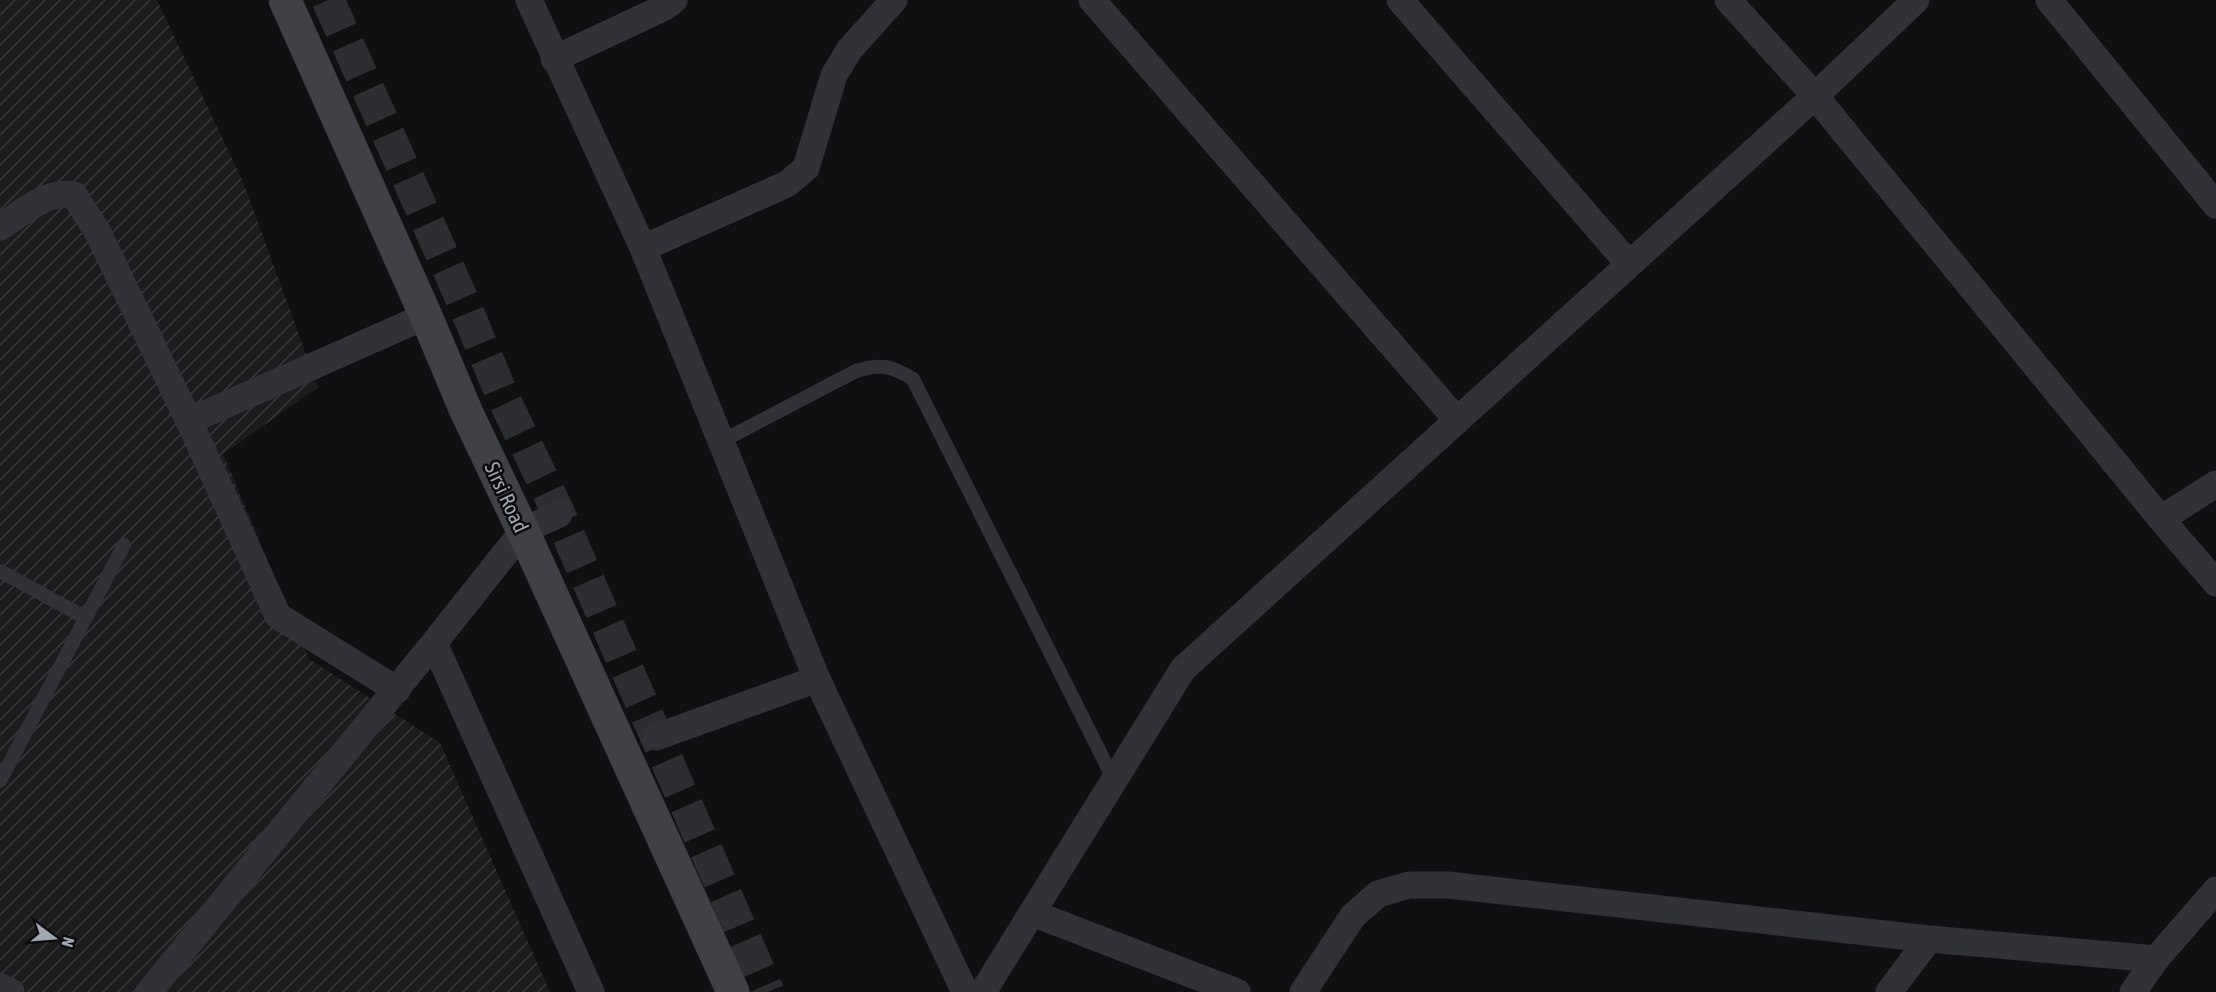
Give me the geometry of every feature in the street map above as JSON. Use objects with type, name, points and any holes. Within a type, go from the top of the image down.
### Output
[{"type":"main road","name":"Sirsi Road","points":[[285,0],[426,315],[466,411],[733,992]]},
{"type":"street","points":[[529,0],[554,59],[643,248],[817,679],[966,992]]},
{"type":"street","points":[[554,59],[663,8],[674,0]]},
{"type":"street","points":[[643,248],[787,184],[806,168],[834,75],[850,49],[894,0]]},
{"type":"street","points":[[1092,0],[1457,420]]},
{"type":"street","points":[[1401,0],[1629,264]]},
{"type":"street","points":[[1728,0],[1815,96],[2216,583]]},
{"type":"street","points":[[983,992],[1183,669],[1815,96],[1916,0]]},
{"type":"street","points":[[2049,0],[2216,205]]},
{"type":"street","points":[[0,227],[46,197],[62,193],[74,195],[97,231],[189,421],[278,616],[396,690]]},
{"type":"street","points":[[189,421],[426,315]]},
{"type":"street","points":[[2161,519],[2216,484]]},
{"type":"street","points":[[149,992],[523,531],[559,514]]},
{"type":"street","points":[[434,643],[591,992]]},
{"type":"street","points":[[657,737],[817,679]]},
{"type":"street","points":[[1303,992],[1353,916],[1378,894],[1409,885],[1448,885],[1929,939],[2156,958]]},
{"type":"street","points":[[2133,992],[2156,958],[2216,890]]},
{"type":"street","points":[[1032,913],[1237,992]]},
{"type":"street","points":[[1888,992],[1929,939]]},
{"type":"street","points":[[0,986],[11,992]]},
{"type":"lane","points":[[722,441],[856,371],[872,366],[895,368],[913,379],[1114,780]]},
{"type":"lane","points":[[1,776],[124,545]]},
{"type":"lane","points":[[0,571],[86,618]]},
{"type":"shaded area","points":[[0,0],[157,0],[243,182],[318,387],[223,454],[309,659],[440,743],[550,992],[0,992]]},
{"type":"tunnel","points":[[328,0],[462,299],[502,395],[559,514],[768,992]]}]
